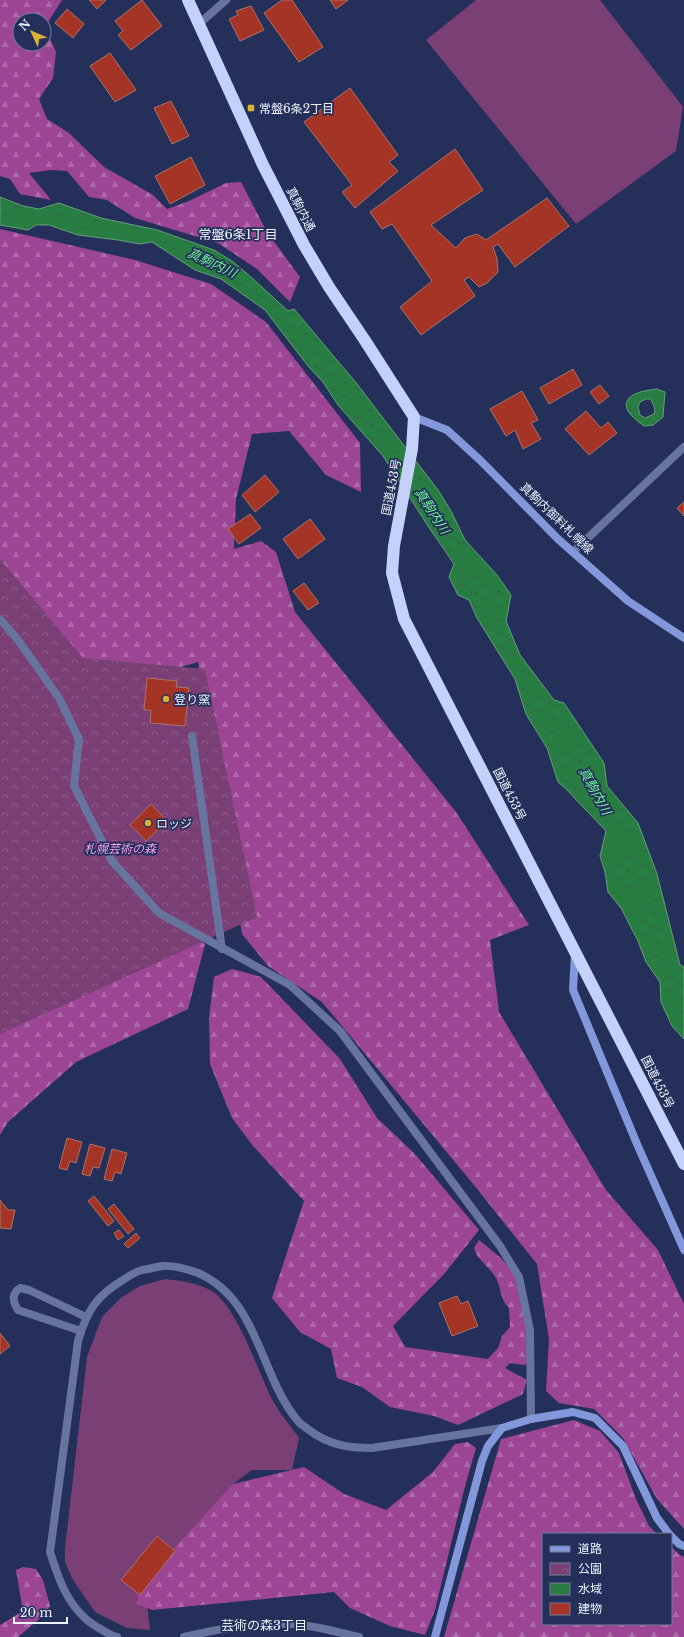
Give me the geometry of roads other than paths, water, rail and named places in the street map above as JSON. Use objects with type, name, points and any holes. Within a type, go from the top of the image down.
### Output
[{"type":"highway","name":"真駒内通","points":[[188,0],[263,165],[304,245],[329,287],[414,417]]},
{"type":"highway","name":"国道453号","points":[[414,417],[412,449],[394,546],[392,573],[404,619],[684,1164]]},
{"type":"street","points":[[199,24],[226,0]]},
{"type":"street","name":"真駒内御料札幌線","points":[[414,417],[447,430],[480,460],[573,552],[628,601],[684,638]]},
{"type":"street","points":[[573,552],[684,447]]},
{"type":"street","points":[[0,620],[18,640],[59,698],[79,739],[74,786],[112,861],[159,913],[222,949],[290,985],[340,1032],[500,1246],[519,1278],[530,1330],[531,1419]]},
{"type":"street","points":[[192,736],[222,949]]},
{"type":"street","points":[[576,952],[573,990],[637,1144],[684,1250]]},
{"type":"street","points":[[117,1637],[87,1620],[69,1601],[58,1578],[50,1552],[80,1331],[91,1307],[110,1288],[138,1271],[164,1266],[186,1268],[210,1278],[230,1294],[244,1313],[283,1400],[298,1422],[320,1438],[337,1446],[372,1448],[502,1428],[531,1419],[573,1412],[594,1418],[623,1446],[657,1518],[667,1533]]},
{"type":"street","points":[[80,1331],[18,1310],[14,1304],[13,1298],[15,1292],[20,1288],[29,1290],[86,1316]]},
{"type":"street","points":[[435,1637],[482,1461],[488,1446],[502,1428]]},
{"type":"street","points":[[672,1537],[679,1544],[684,1546]]},
{"type":"street","points":[[184,1637],[245,1625],[290,1624],[318,1627],[359,1637]]},
{"type":"water","name":"真駒内川","points":[[0,197],[23,206],[39,209],[59,203],[101,218],[157,230],[214,250],[232,261],[288,311],[294,309],[357,384],[438,490],[451,511],[465,540],[497,575],[511,595],[506,621],[520,655],[554,700],[564,703],[604,763],[607,786],[638,823],[657,874],[680,965],[684,967],[684,1039],[672,1026],[661,1002],[660,982],[646,962],[638,941],[621,908],[608,892],[605,872],[600,856],[606,831],[558,782],[547,748],[526,714],[515,679],[477,618],[469,600],[458,595],[449,577],[454,564],[383,456],[338,405],[323,382],[308,366],[265,310],[221,279],[195,270],[152,242],[140,244],[78,235],[49,225],[36,225],[28,230],[0,225]]},
{"type":"water","points":[[657,389],[665,392],[663,417],[653,425],[644,426],[628,411],[626,407],[627,402],[629,398],[635,394]],"holes":[[[650,399],[655,412],[654,414],[645,418],[640,415],[638,407],[640,402]]]},
{"type":"place","name":"常盤6条2丁目","points":[[251,108]]},
{"type":"place","name":"登り窯","points":[[166,699]]},
{"type":"place","name":"ロッジ","points":[[148,823]]},
{"type":"district","name":"常盤6条1丁目","points":[[238,234]]},
{"type":"district","name":"芸術の森3丁目","points":[[264,1625]]},
{"type":"park label","name":"札幌芸術の森","points":[[120,848]]}]
